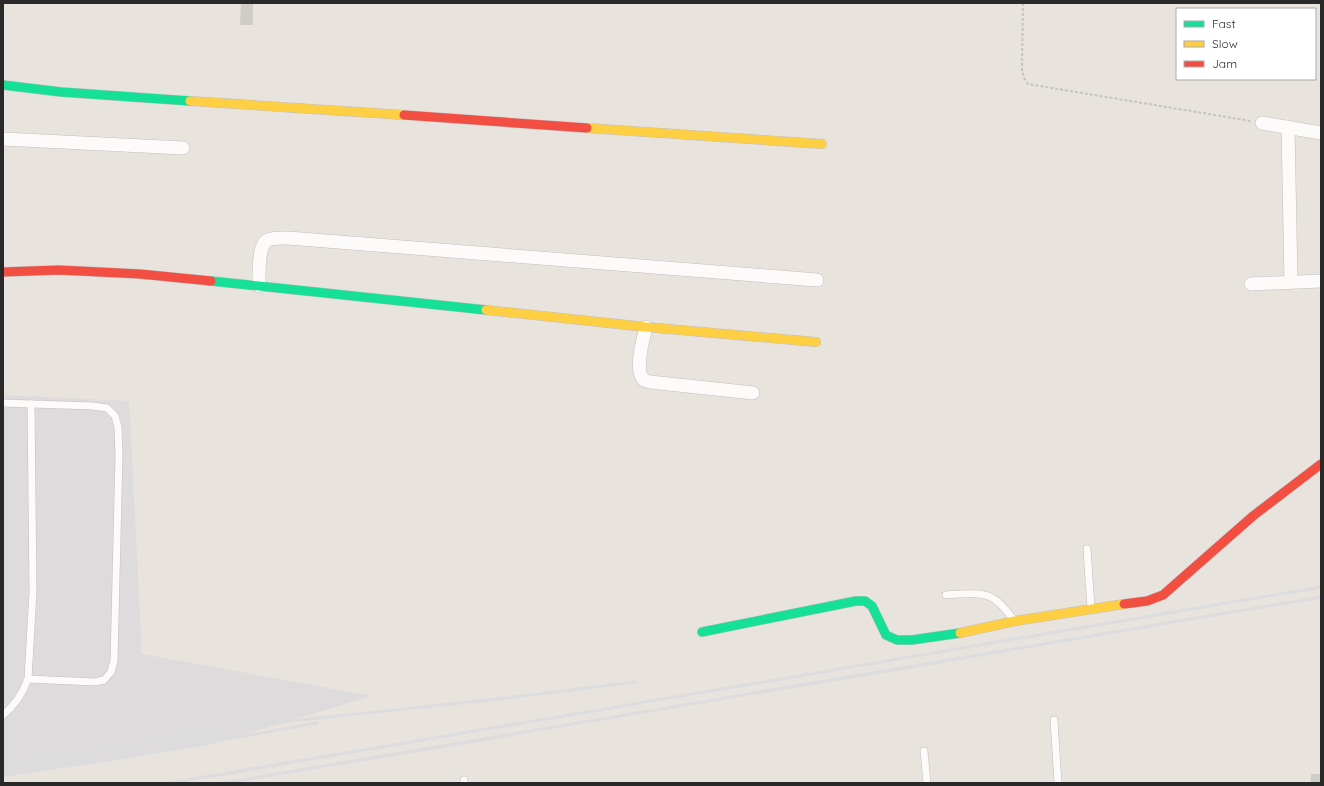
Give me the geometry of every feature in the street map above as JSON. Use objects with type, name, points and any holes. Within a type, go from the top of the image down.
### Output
[{"type":"street","points":[[3,86],[61,92],[822,144]]},
{"type":"street","points":[[1262,123],[1321,133]]},
{"type":"street","points":[[1288,127],[1291,282]]},
{"type":"street","points":[[3,139],[183,148]]},
{"type":"street","points":[[259,286],[262,247],[266,241],[274,238],[304,239],[818,280]]},
{"type":"street","points":[[3,272],[59,270],[140,274],[646,327],[816,342]]},
{"type":"street","points":[[1251,284],[1321,281]]},
{"type":"street","points":[[646,327],[639,360],[640,373],[644,380],[650,382],[753,393]]},
{"type":"street","points":[[702,632],[856,601],[865,601],[872,606],[886,635],[897,640],[912,640],[961,633],[1015,621],[1148,601],[1163,595],[1253,516],[1321,464]]},
{"type":"lane","points":[[3,403],[92,406],[107,408],[115,416],[118,427],[119,454],[114,661],[111,672],[104,680],[95,682],[28,678]]},
{"type":"lane","points":[[3,715],[23,692],[28,678],[33,591],[32,404]]},
{"type":"lane","points":[[1087,549],[1091,609]]},
{"type":"lane","points":[[946,595],[977,594],[993,598],[1015,621]]},
{"type":"lane","points":[[1054,720],[1058,783]]},
{"type":"lane","points":[[924,751],[927,783]]},
{"type":"path","points":[[1024,3],[1022,69],[1024,78],[1028,84],[1262,123]]},
{"type":"shaded area","points":[[3,395],[129,401],[142,654],[372,696],[209,745],[3,777]]},
{"type":"building","points":[[241,3],[253,3],[253,25],[240,25]]},
{"type":"building","points":[[1311,774],[1321,774],[1321,783],[1311,783]]},
{"type":"railway","points":[[170,783],[1321,587]]},
{"type":"railway","points":[[225,783],[1321,597]]},
{"type":"railway","points":[[3,764],[113,749],[241,726],[489,700],[636,682]]},
{"type":"railway","points":[[3,775],[115,759],[317,723]]},
{"type":"traffic: fast","points":[[3,85],[61,92],[190,101]]},
{"type":"traffic: fast","points":[[211,281],[486,310]]},
{"type":"traffic: fast","points":[[702,632],[856,601],[865,601],[872,606],[886,635],[897,640],[912,640],[960,633]]},
{"type":"traffic: slow","points":[[190,101],[404,115]]},
{"type":"traffic: slow","points":[[587,128],[822,144]]},
{"type":"traffic: slow","points":[[486,310],[646,327],[816,342]]},
{"type":"traffic: slow","points":[[960,633],[1015,621],[1124,604]]},
{"type":"traffic: jam","points":[[404,115],[587,128]]},
{"type":"traffic: jam","points":[[3,272],[59,270],[140,274],[211,281]]},
{"type":"traffic: jam","points":[[1124,604],[1147,601],[1163,595],[1253,516],[1321,464]]}]
